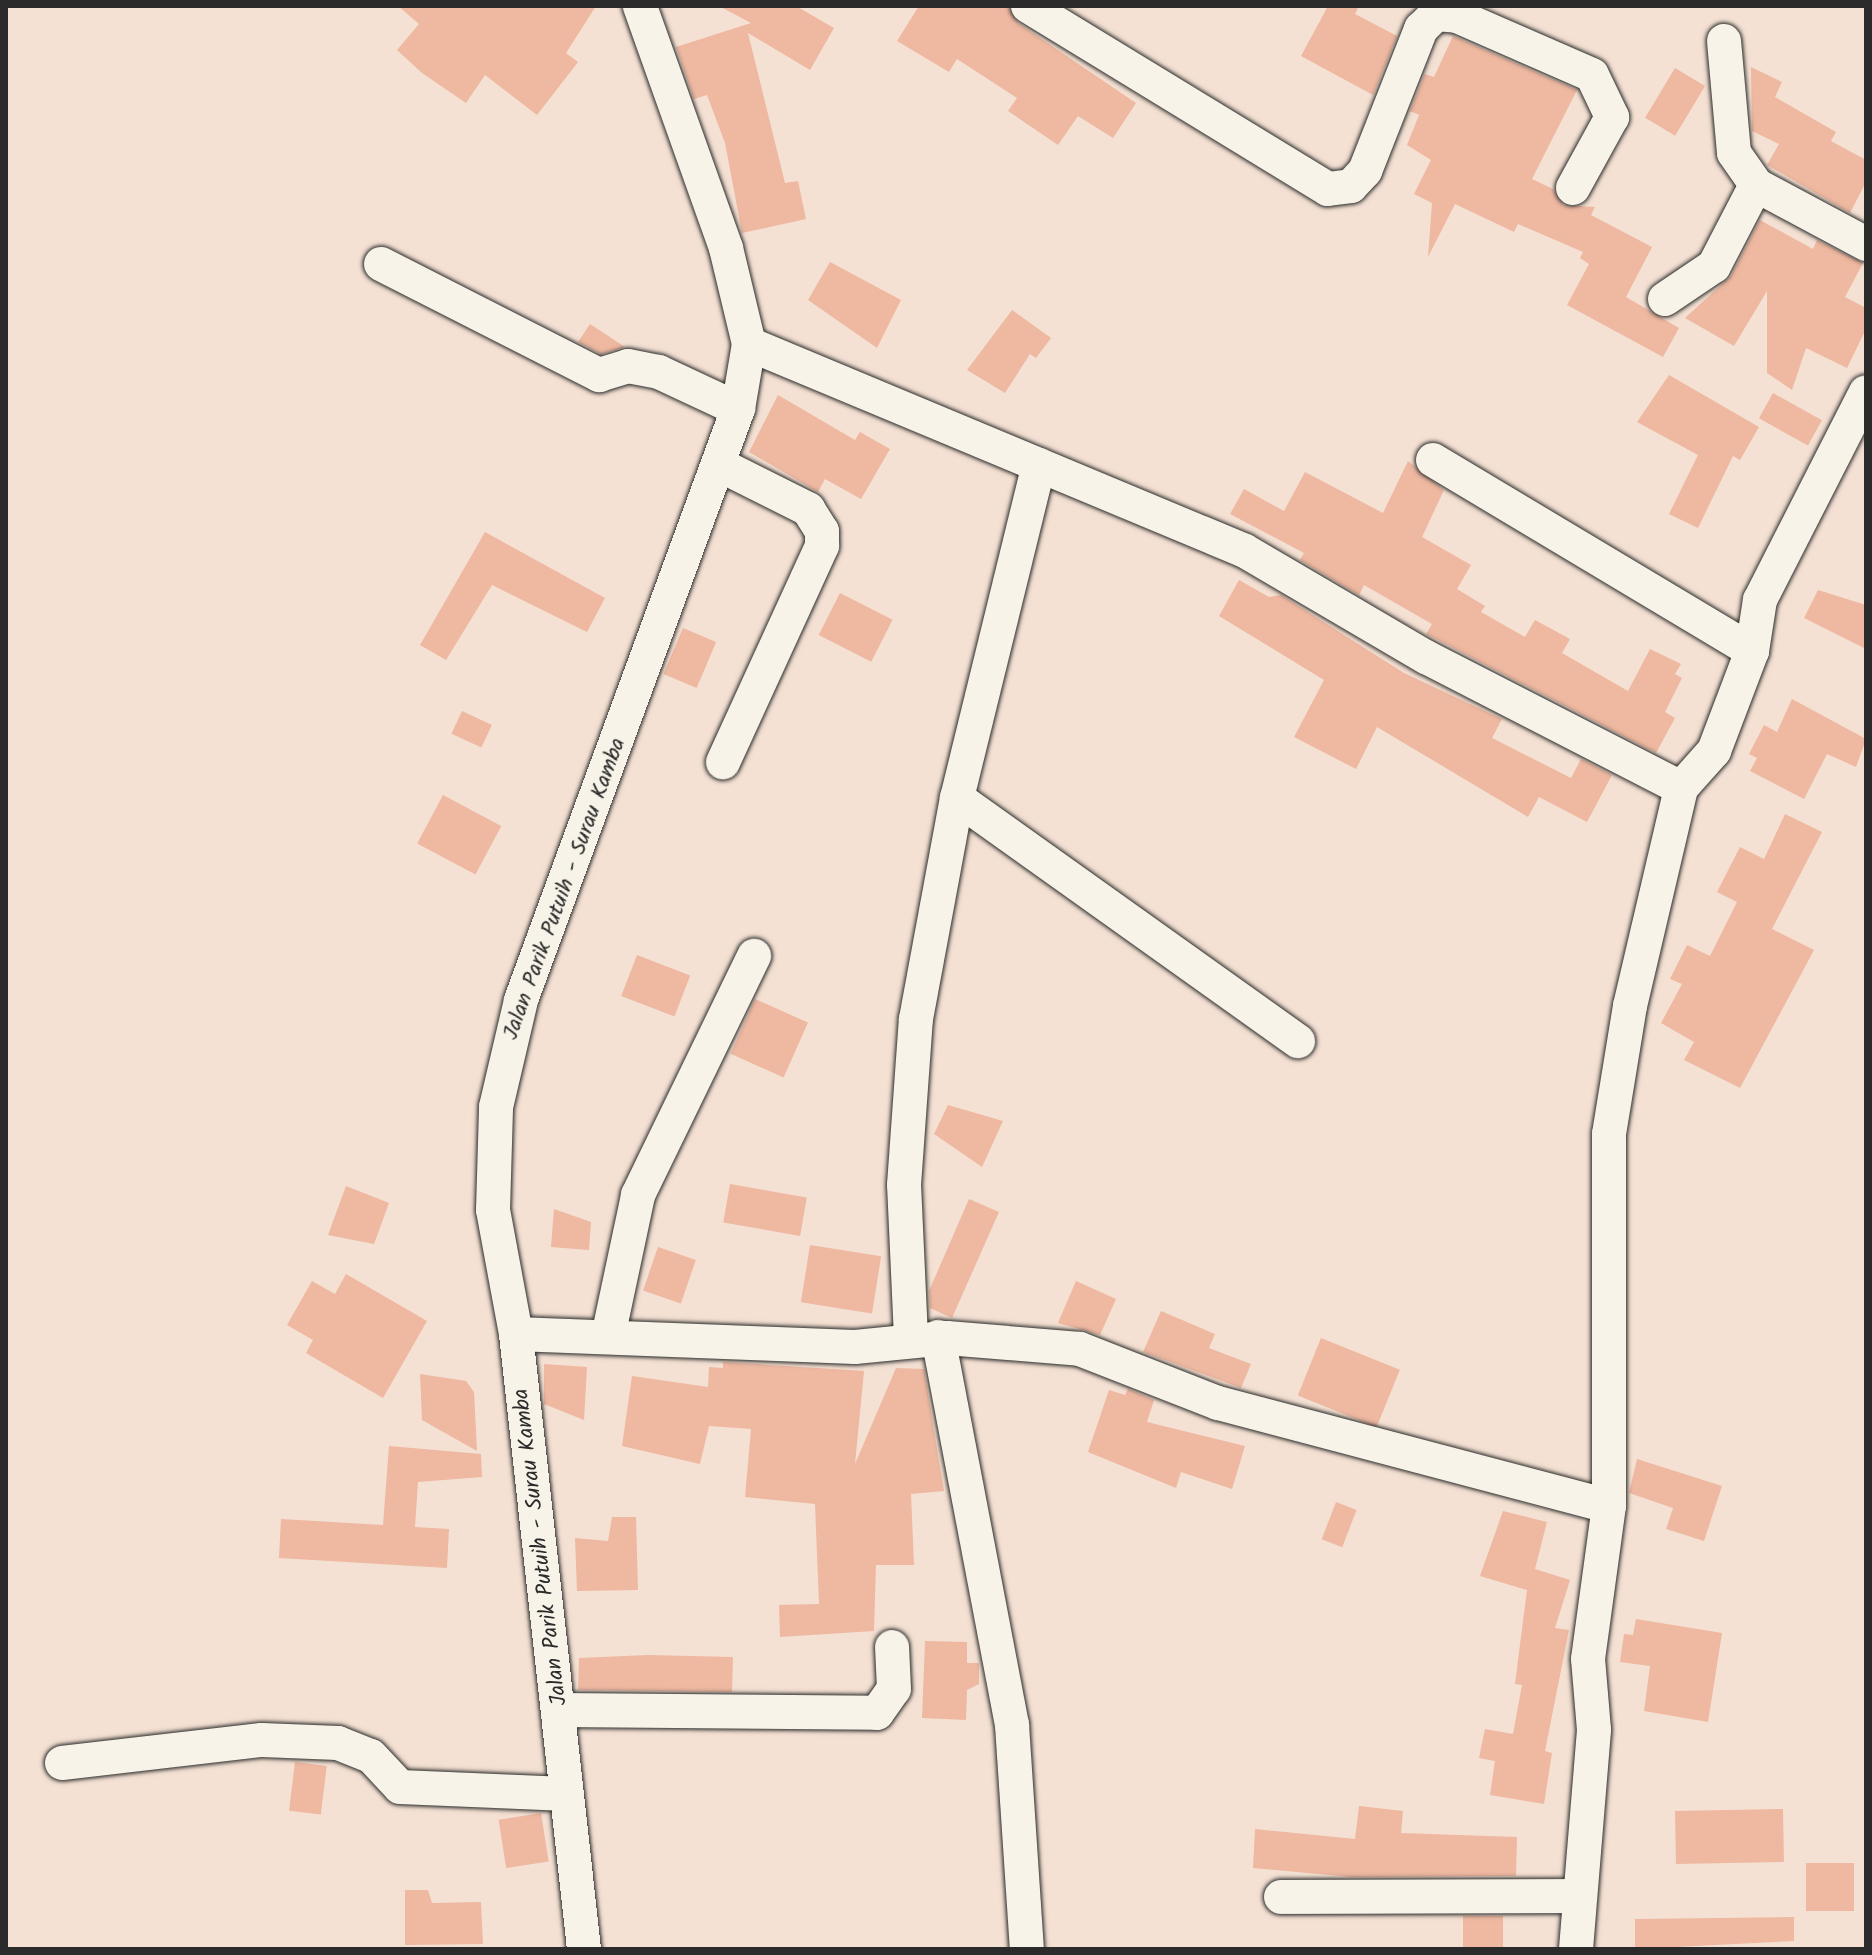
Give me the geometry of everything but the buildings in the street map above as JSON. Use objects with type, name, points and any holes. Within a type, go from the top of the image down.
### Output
[{"type":"street","name":"Jalan Parik Putuih - Surau Kamba","points":[[584,1949],[560,1710],[516,1334],[490,1170],[507,1050],[738,409],[749,344],[726,248],[640,6]]},
{"type":"street","points":[[1028,6],[1328,189],[1351,186],[1365,171],[1421,29],[1436,14],[1457,16],[1592,75],[1612,117],[1573,188]]},
{"type":"street","points":[[1724,41],[1734,153],[1756,185],[1866,244]]},
{"type":"street","points":[[1665,299],[1714,266],[1756,185]]},
{"type":"street","points":[[381,264],[599,375],[628,366],[659,372],[738,409]]},
{"type":"street","points":[[749,344],[1245,551],[1426,657],[1681,788]]},
{"type":"street","points":[[1576,1949],[1575,1896],[1594,1730],[1588,1659],[1609,1506],[1609,1134],[1630,1006],[1681,788],[1714,751],[1752,651],[1760,600],[1866,392]]},
{"type":"street","points":[[1433,460],[1752,651]]},
{"type":"street","points":[[718,464],[808,509],[822,531],[822,546],[723,762]]},
{"type":"street","points":[[1027,1949],[1012,1725],[924,1338],[904,1185],[916,1019],[957,798],[1039,465]]},
{"type":"street","points":[[957,798],[1298,1041]]},
{"type":"street","points":[[609,1332],[638,1195],[754,956]]},
{"type":"street","points":[[516,1334],[609,1332],[855,1347],[924,1338],[1080,1349],[1218,1403],[1609,1506]]},
{"type":"street","points":[[560,1710],[877,1713],[894,1689],[892,1647]]},
{"type":"street","points":[[62,1763],[262,1740],[338,1743],[371,1756],[400,1787],[567,1794]]},
{"type":"street","points":[[1281,1897],[1575,1896]]}]
